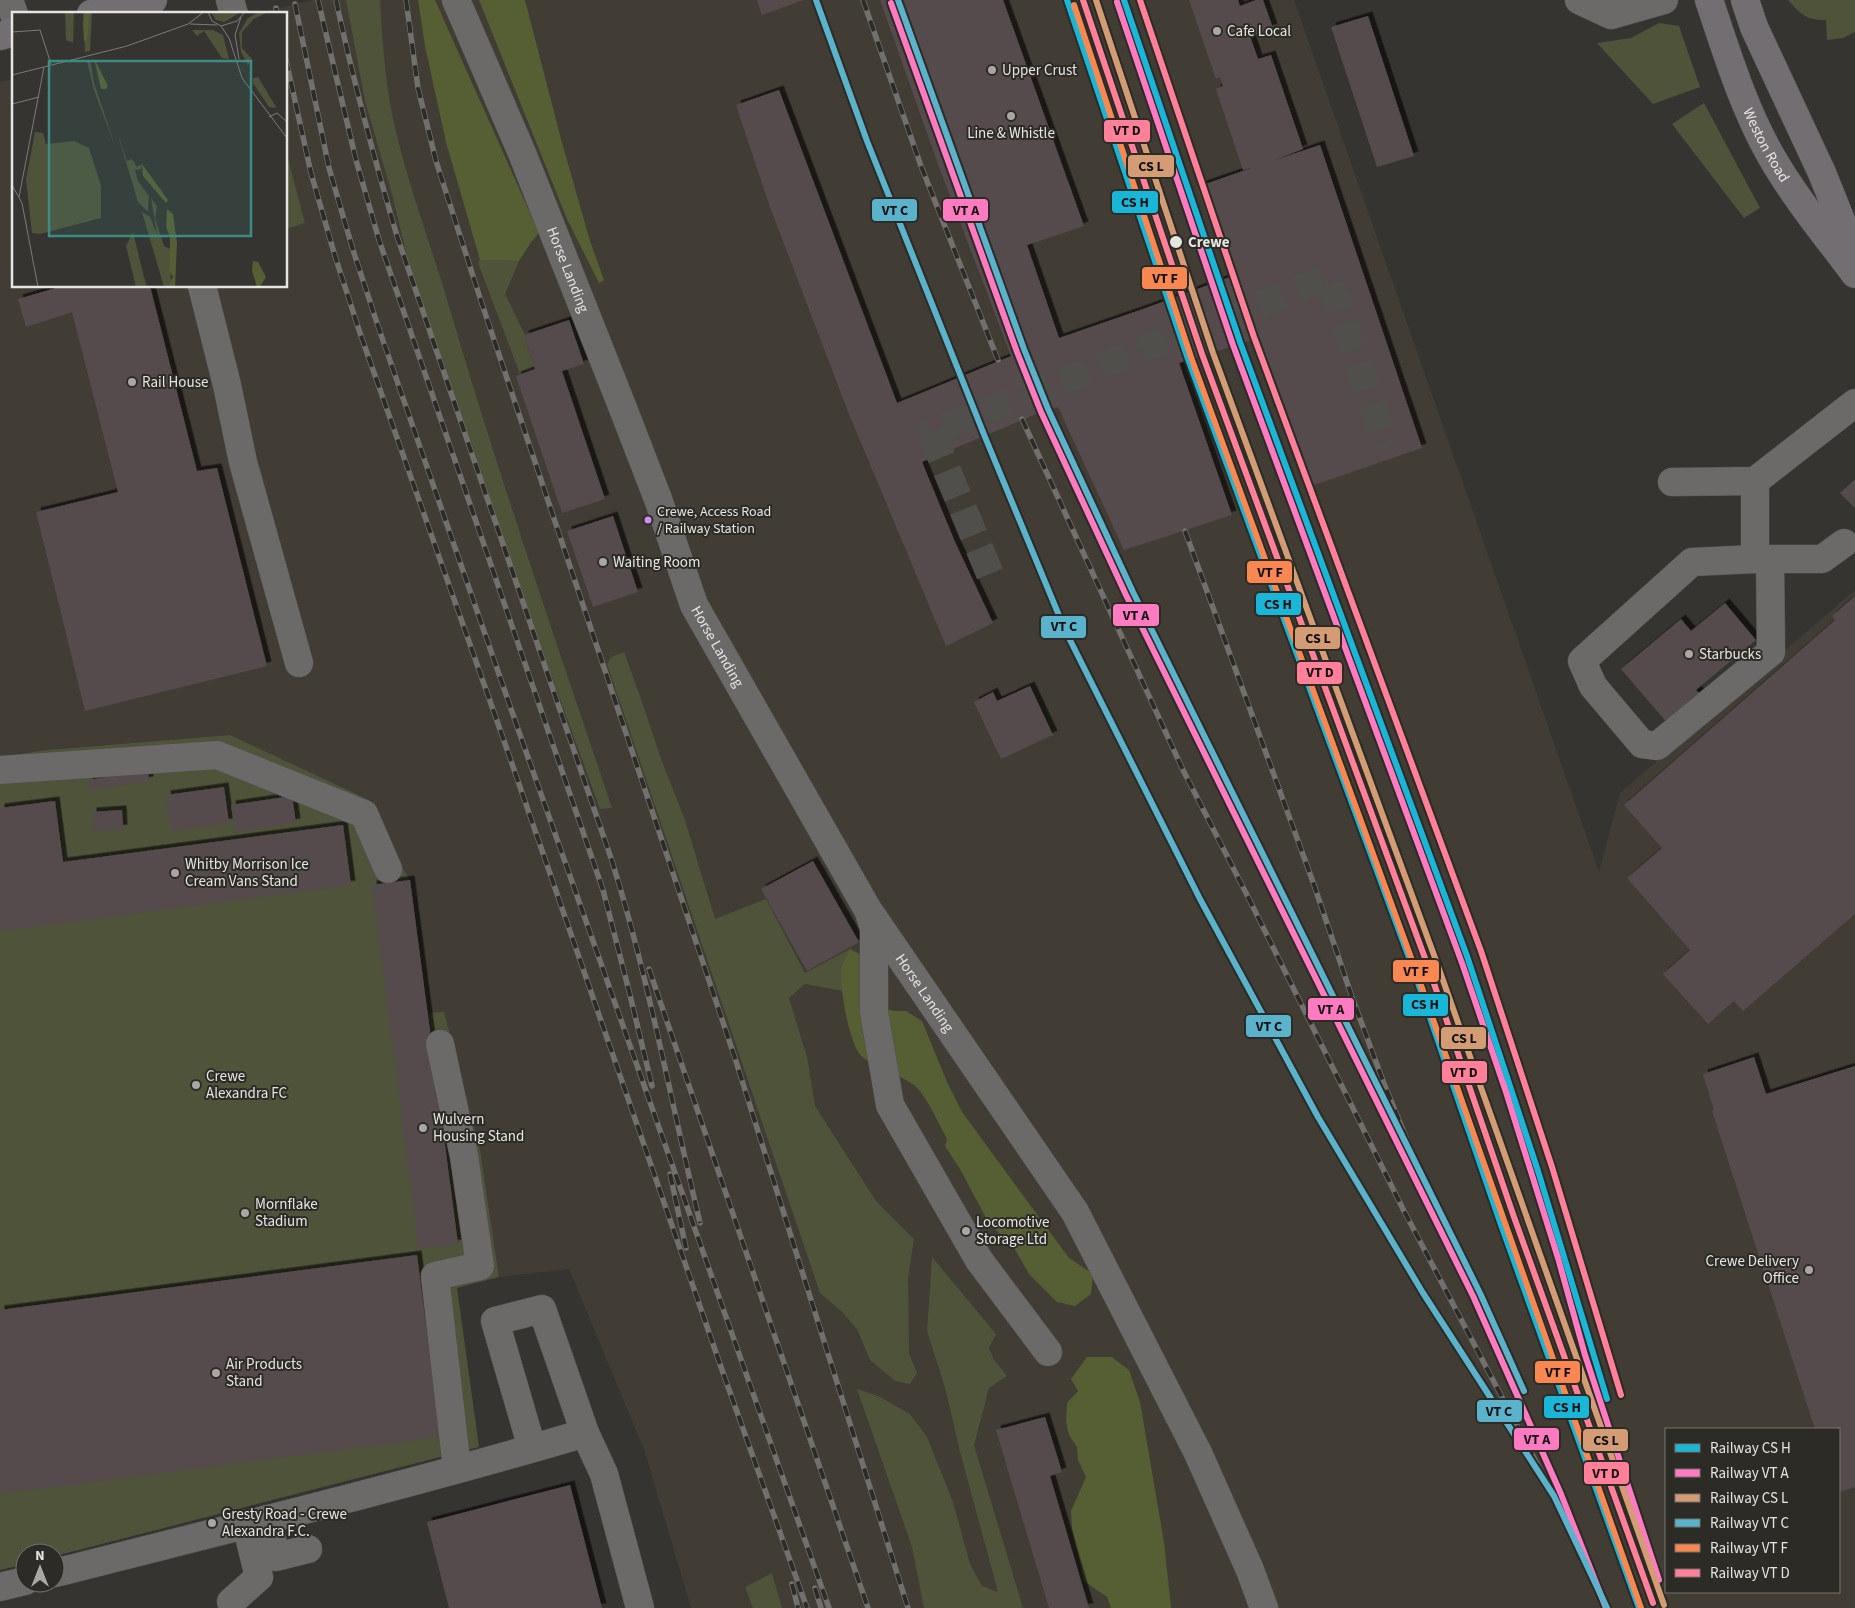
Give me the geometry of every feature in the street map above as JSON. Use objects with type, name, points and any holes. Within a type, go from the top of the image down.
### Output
[{"type":"main road","points":[[100,12],[153,0]]},
{"type":"main road","name":"Weston Road","points":[[1709,0],[1735,79],[1771,155],[1793,192],[1855,274]]},
{"type":"main road","points":[[1746,0],[1754,27],[1822,173],[1855,255]]},
{"type":"street","points":[[9,0],[13,12]]},
{"type":"street","name":"Horse Landing","points":[[456,0],[522,153],[658,499],[694,605],[868,910],[1075,1212],[1198,1453],[1250,1570],[1264,1608]]},
{"type":"street","points":[[1580,0],[1611,15],[1664,0]]},
{"type":"street","points":[[203,288],[227,385],[243,462],[299,662]]},
{"type":"street","points":[[1672,482],[1755,481],[1855,403]]},
{"type":"street","points":[[1755,481],[1763,559],[1771,652],[1657,746],[1642,744],[1593,686],[1582,661],[1692,562],[1763,559],[1822,559],[1844,543]]},
{"type":"street","points":[[0,770],[217,755],[364,814],[388,869]]},
{"type":"street","points":[[868,910],[874,928],[874,1012],[890,1105],[979,1260],[1048,1352]]},
{"type":"street","points":[[440,1044],[464,1156],[480,1266],[434,1276],[456,1469]]},
{"type":"street","points":[[532,1448],[495,1321],[542,1310],[585,1433],[604,1474],[640,1608]]},
{"type":"street","points":[[65,1570],[257,1522],[585,1433]]},
{"type":"street","points":[[257,1522],[276,1557],[308,1549]]},
{"type":"street","points":[[231,1602],[259,1577],[257,1522]]},
{"type":"street","points":[[0,1587],[15,1583]]},
{"type":"shaded area","points":[[312,0],[1294,0],[1599,872],[1620,793],[1855,590],[1855,1608],[691,1608],[645,1452],[569,1269],[499,1277],[480,1149],[444,1013],[428,1013],[410,880],[230,735],[46,750],[0,757],[0,82],[12,79],[12,288],[288,288],[288,12],[264,12]]},
{"type":"green space","points":[[346,0],[380,0],[387,86],[403,160],[505,489],[612,808],[600,809],[512,567],[475,453],[434,342],[409,265],[392,194],[365,101]]},
{"type":"green space","points":[[418,0],[435,0],[539,233],[519,261],[480,260],[446,142],[425,46]]},
{"type":"green space","points":[[479,0],[525,0],[561,139],[590,241],[604,280],[599,283],[567,219]]},
{"type":"green space","points":[[1788,0],[1855,0],[1855,32],[1843,38],[1827,40],[1826,20],[1805,16]]},
{"type":"green space","points":[[1659,23],[1679,26],[1700,87],[1653,104],[1597,43],[1631,38]]},
{"type":"green space","points":[[1704,103],[1760,208],[1744,218],[1672,124]]},
{"type":"green space","points":[[288,159],[305,223],[288,228]]},
{"type":"green space","points":[[480,260],[519,261],[505,294],[525,335],[535,369],[520,374],[478,263]]},
{"type":"green space","points":[[624,652],[661,759],[685,820],[715,919],[766,899],[805,973],[850,949],[843,991],[805,984],[789,998],[807,1057],[815,1106],[876,1201],[914,1239],[908,1278],[909,1354],[917,1373],[910,1384],[895,1381],[870,1360],[857,1329],[841,1311],[820,1293],[607,664],[611,657]]},
{"type":"green space","name":"Mornflake Stadium","points":[[230,735],[369,800],[383,837],[410,880],[428,1013],[444,1012],[480,1149],[499,1277],[457,1288],[479,1447],[65,1553],[65,1543],[15,1543],[15,1566],[0,1570],[0,757],[46,750]]},
{"type":"green space","points":[[850,949],[871,960],[876,1007],[906,1011],[922,1021],[947,1082],[962,1112],[1069,1258],[1093,1274],[1091,1294],[1075,1306],[1057,1302],[1029,1274],[1013,1246],[986,1218],[960,1169],[945,1146],[947,1139],[919,1090],[902,1078],[870,1063],[859,1053],[848,1024],[841,975],[843,962]]},
{"type":"green space","points":[[932,1257],[996,1334],[989,1348],[994,1360],[1007,1376],[989,1388],[974,1445],[1023,1608],[924,1608],[912,1547],[857,1389],[878,1396],[910,1414],[927,1437],[953,1502],[970,1564],[982,1586],[998,1592],[960,1452],[946,1391],[927,1331]]},
{"type":"green space","points":[[1087,1357],[1112,1357],[1129,1370],[1140,1402],[1164,1542],[1171,1608],[1111,1608],[1107,1597],[1084,1581],[1072,1528],[1071,1511],[1086,1477],[1078,1460],[1077,1447],[1069,1435],[1066,1422],[1067,1403],[1078,1391],[1071,1379]]},
{"type":"green space","points":[[772,1573],[782,1608],[753,1608],[745,1587]]},
{"type":"building","points":[[757,0],[804,0],[762,15]]},
{"type":"building","points":[[880,0],[1003,0],[1084,226],[1027,245],[1059,338],[1230,277],[1197,187],[1254,167],[1243,170],[1216,89],[1223,86],[1220,77],[1216,79],[1189,0],[1238,0],[1240,6],[1256,0],[1263,0],[1273,28],[1250,36],[1258,59],[1271,55],[1303,149],[1272,161],[1320,145],[1422,448],[1305,488],[1252,340],[1179,363],[1232,515],[1124,550],[1058,407],[1034,415],[922,462],[955,542],[993,623],[946,646],[847,409],[770,207],[736,105],[779,90],[897,403],[1011,356],[939,167]]},
{"type":"building","points":[[1368,16],[1414,156],[1377,167],[1331,27]]},
{"type":"building","points":[[56,288],[151,288],[197,471],[217,468],[267,666],[85,711],[36,512],[118,492],[72,312],[26,327],[18,299]]},
{"type":"building","points":[[569,320],[584,364],[562,371],[605,499],[562,513],[516,376],[535,369],[524,335]]},
{"type":"building","points":[[1855,479],[1855,508],[1840,493]]},
{"type":"building","name":"Waiting Room","points":[[613,516],[638,592],[593,607],[567,531]]},
{"type":"building","points":[[1855,596],[1855,914],[1743,1011],[1734,1001],[1708,1024],[1663,974],[1690,950],[1627,878],[1662,848],[1624,805],[1835,620],[1832,616]]},
{"type":"building","name":"Starbucks","points":[[1725,603],[1756,640],[1696,690],[1704,697],[1669,725],[1621,669],[1681,619],[1691,631]]},
{"type":"building","points":[[1030,686],[1053,735],[1001,759],[974,702],[993,692],[997,701]]},
{"type":"building","points":[[148,771],[149,781],[89,790],[88,780]]},
{"type":"building","points":[[224,787],[229,823],[171,831],[166,795]]},
{"type":"building","points":[[292,796],[296,823],[235,832],[231,805]]},
{"type":"building","name":"Whitby Morrison Ice Cream Vans Stand","points":[[55,801],[63,862],[343,825],[351,885],[0,931],[0,808]]},
{"type":"building","points":[[122,810],[123,829],[93,831],[92,812]]},
{"type":"building","points":[[813,861],[859,942],[807,971],[761,889]]},
{"type":"building","name":"Wulvern Housing Stand","points":[[410,880],[458,1244],[419,1249],[372,885]]},
{"type":"building","name":"Crewe Delivery Office","points":[[1754,1057],[1766,1094],[1855,1066],[1855,1487],[1840,1492],[1840,1428],[1815,1428],[1712,1111],[1714,1110],[1703,1074]]},
{"type":"building","name":"Air Products Stand","points":[[417,1255],[440,1437],[0,1494],[0,1310]]},
{"type":"building","points":[[1045,1417],[1062,1472],[1050,1476],[1089,1608],[1049,1608],[996,1430]]},
{"type":"building","points":[[570,1485],[602,1608],[449,1608],[427,1522]]},
{"type":"tunnel","points":[[990,574],[931,432],[1329,277],[1387,448]]},
{"type":"railway","points":[[318,0],[356,160],[379,240],[603,890],[652,1086]]},
{"type":"railway","points":[[336,0],[364,119],[397,236],[612,861],[648,995],[700,1223]]},
{"type":"railway","points":[[406,0],[418,88],[436,161],[482,304],[734,1055],[908,1608]]},
{"type":"railway","points":[[863,0],[921,166],[998,360]]},
{"type":"railway","points":[[295,4],[329,168],[379,329],[518,729],[829,1608]]},
{"type":"railway","points":[[276,8],[277,12]]},
{"type":"railway","points":[[288,69],[311,173],[360,333],[807,1608]]},
{"type":"railway","points":[[1022,419],[1182,768],[1403,1209],[1554,1496]]},
{"type":"railway","points":[[1185,531],[1313,882],[1352,997],[1383,1081],[1418,1167]]},
{"type":"railway","points":[[649,969],[868,1608]]},
{"type":"railway","points":[[670,1174],[686,1248]]},
{"type":"railway","points":[[792,1584],[798,1608]]},
{"type":"railway","points":[[815,1588],[821,1608]]},
{"type":"transit line","points":[[816,0],[867,141],[985,437],[1065,630],[1200,899],[1318,1117],[1423,1293],[1554,1496],[1607,1608]]},
{"type":"transit line","points":[[898,0],[1024,349],[1048,409],[1133,592],[1480,1293],[1524,1391]]},
{"type":"transit line","points":[[1067,0],[1188,359],[1415,974],[1500,1222],[1639,1608]]},
{"type":"transit line","points":[[1083,0],[1202,354],[1429,969],[1514,1217],[1653,1603]]},
{"type":"transit line","points":[[1096,0],[1213,353],[1438,966],[1664,1605]]},
{"type":"transit line","points":[[1124,0],[1240,342],[1467,956],[1538,1171],[1607,1399]]},
{"type":"transit line","points":[[1140,0],[1254,337],[1481,951],[1552,1167],[1621,1395]]},
{"type":"transit line","points":[[1117,2],[1233,345],[1462,963],[1506,1092],[1558,1258],[1585,1355],[1659,1580]]},
{"type":"transit line","points":[[891,3],[1017,352],[1041,412],[1126,595],[1473,1296],[1561,1494],[1606,1608]]},
{"type":"transit line","points":[[1074,5],[1192,360],[1417,974],[1641,1608]]},
{"type":"place","name":"Cafe Local","points":[[1217,31]]},
{"type":"place","name":"Upper Crust","points":[[992,70]]},
{"type":"place","name":"Line & Whistle","points":[[1011,116]]},
{"type":"place","name":"Crewe","points":[[1176,242]]},
{"type":"place","name":"Rail House","points":[[132,382]]},
{"type":"place","name":"Crewe, Access Road / Railway Station","points":[[648,520]]},
{"type":"place","name":"Waiting Room","points":[[603,562]]},
{"type":"place","name":"Starbucks","points":[[1689,654]]},
{"type":"place","name":"Whitby Morrison Ice Cream Vans Stand","points":[[175,873]]},
{"type":"place","name":"Crewe Alexandra FC","points":[[196,1085]]},
{"type":"place","name":"Wulvern Housing Stand","points":[[423,1128]]},
{"type":"place","name":"Mornflake Stadium","points":[[245,1213]]},
{"type":"place","name":"Locomotive Storage Ltd","points":[[966,1231]]},
{"type":"place","name":"Crewe Delivery Office","points":[[1809,1270]]},
{"type":"place","name":"Air Products Stand","points":[[216,1373]]},
{"type":"place","name":"Gresty Road - Crewe Alexandra F.C.","points":[[212,1523]]}]
